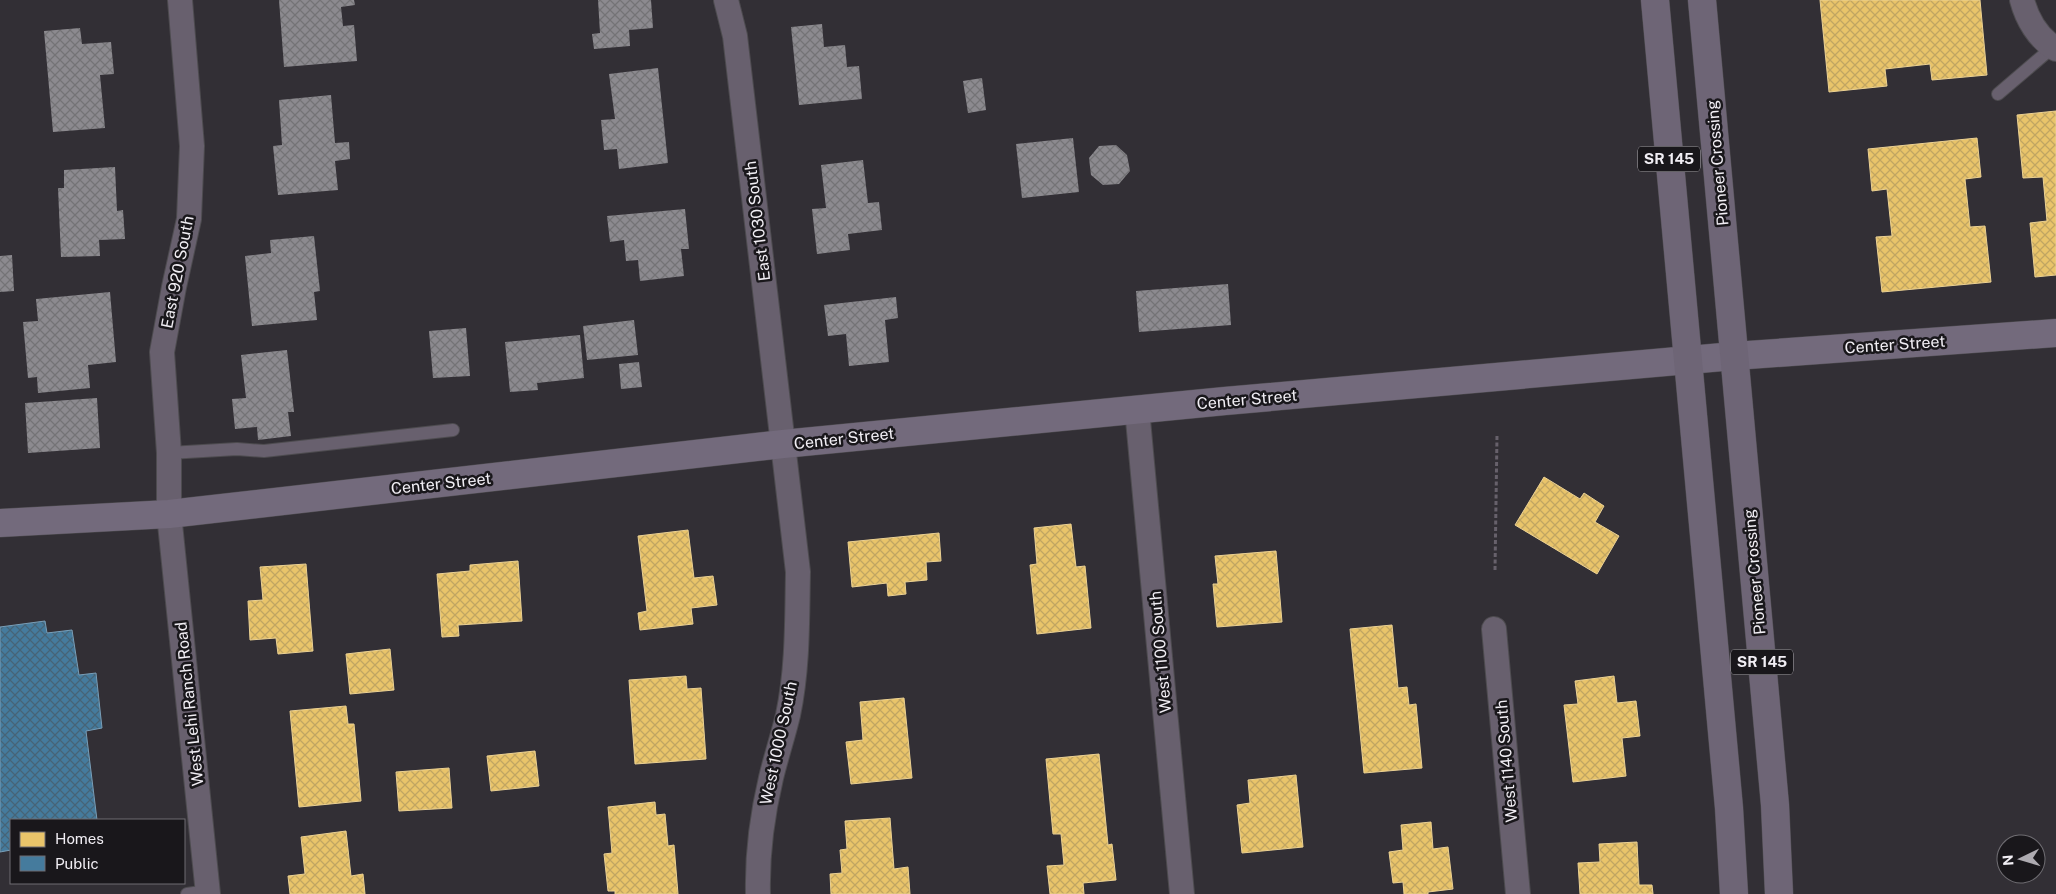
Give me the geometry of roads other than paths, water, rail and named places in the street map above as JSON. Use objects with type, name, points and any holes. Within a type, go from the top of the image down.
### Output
[{"type":"highway","name":"SR 145","points":[[1655,0],[1729,808],[1734,894]]},
{"type":"highway","name":"Pioneer Crossing","points":[[1702,0],[1776,805],[1779,894]]},
{"type":"street","name":"East 920 South","points":[[169,514],[169,453],[162,352],[174,287],[190,219],[192,146],[180,0]]},
{"type":"street","name":"East 1030 South","points":[[726,0],[735,36],[783,444]]},
{"type":"street","points":[[2022,0],[2026,14],[2049,44]]},
{"type":"street","name":"Center Street","points":[[0,523],[169,514],[783,444],[1137,409],[1734,356],[2056,333]]},
{"type":"street","name":"West 1100 South","points":[[1137,409],[1182,894]]},
{"type":"street","name":"West 1000 South","points":[[758,894],[757,868],[761,828],[771,777],[788,714],[797,641],[798,572],[783,444]]},
{"type":"street","name":"West Lehi Ranch Road","points":[[169,514],[201,893]]},
{"type":"street","name":"West 1140 South","points":[[1494,629],[1518,894]]},
{"type":"lane","points":[[1998,94],[2049,44]]},
{"type":"lane","points":[[169,453],[237,449],[264,451],[453,430]]}]
